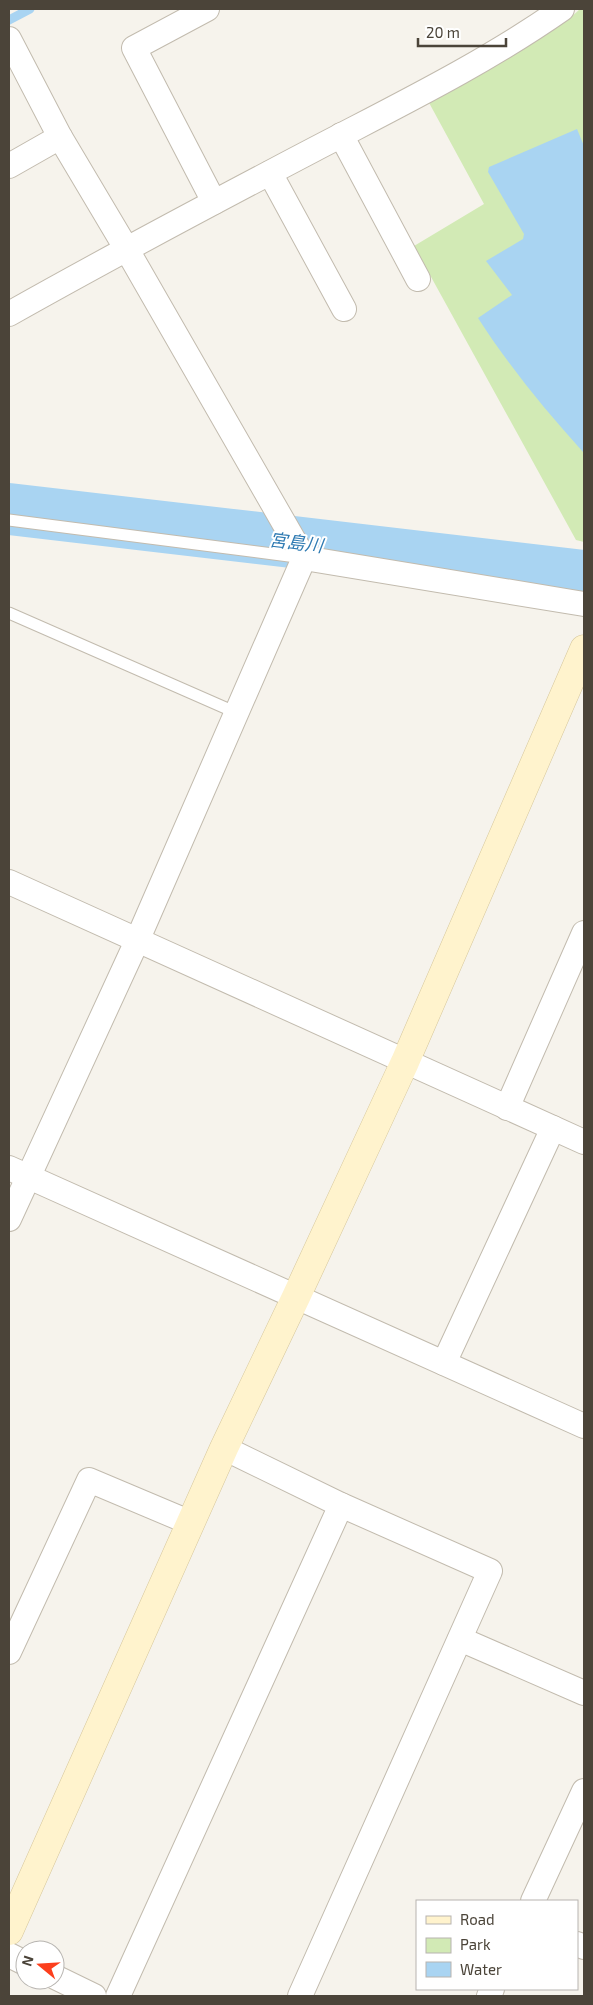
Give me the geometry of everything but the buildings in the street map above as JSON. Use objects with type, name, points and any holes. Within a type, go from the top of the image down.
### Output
[{"type":"street","points":[[207,9],[134,48],[214,202]]},
{"type":"street","points":[[9,314],[126,248],[443,82],[538,26],[562,9]]},
{"type":"street","points":[[9,39],[60,137],[304,558]]},
{"type":"street","points":[[342,135],[418,279]]},
{"type":"street","points":[[9,166],[60,137]]},
{"type":"street","points":[[270,173],[344,309]]},
{"type":"street","points":[[304,558],[584,604]]},
{"type":"street","points":[[9,1219],[19,1172],[137,941],[304,558]]},
{"type":"street","points":[[9,1931],[224,1448],[405,1062],[584,649]]},
{"type":"street","points":[[9,882],[584,1142]]},
{"type":"street","points":[[507,1108],[584,933]]},
{"type":"street","points":[[444,1363],[553,1128]]},
{"type":"street","points":[[19,1172],[584,1426]]},
{"type":"street","points":[[224,1448],[341,1505],[490,1571],[300,1996]]},
{"type":"street","points":[[9,1652],[89,1480],[191,1523]]},
{"type":"street","points":[[118,1996],[341,1505]]},
{"type":"street","points":[[460,1639],[584,1693]]},
{"type":"street","points":[[533,1900],[584,1791]]},
{"type":"street","points":[[65,1982],[94,1996]]},
{"type":"lane","points":[[9,520],[304,558]]},
{"type":"lane","points":[[9,613],[237,713]]},
{"type":"green space","points":[[580,9],[584,9],[584,542],[576,540],[414,246],[484,204],[427,99],[568,20]]},
{"type":"water","points":[[577,129],[584,146],[583,452],[528,387],[478,318],[512,295],[486,261],[523,239],[524,234],[488,172],[489,167]]},
{"type":"waterway","points":[[9,20],[30,9]]},
{"type":"waterway","name":"宮島川","points":[[9,509],[584,576]]}]
